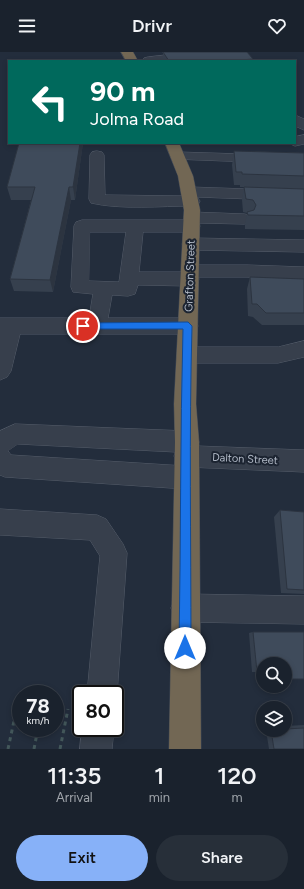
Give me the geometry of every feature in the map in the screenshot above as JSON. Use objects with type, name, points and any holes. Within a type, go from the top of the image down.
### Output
[{"type":"highway","name":"Grafton Street","points":[[175,149],[191,209],[185,404],[185,749]]},
{"type":"street","points":[[154,60],[221,52]]},
{"type":"street","points":[[296,120],[304,126]]},
{"type":"street","points":[[175,149],[224,157],[304,160]]},
{"type":"street","points":[[97,155],[97,199],[191,209],[212,218],[244,219]]},
{"type":"street","points":[[224,157],[239,163],[304,165]]},
{"type":"street","points":[[135,226],[128,289],[80,287],[82,226],[135,226],[191,209],[304,196]]},
{"type":"street","points":[[212,218],[214,244]]},
{"type":"street","points":[[191,244],[304,246]]},
{"type":"street","points":[[129,278],[247,271],[304,274]]},
{"type":"street","points":[[97,326],[104,288]]},
{"type":"street","points":[[0,371],[6,326],[188,326]]},
{"type":"street","points":[[187,355],[278,355],[304,350]]},
{"type":"street","points":[[0,444],[15,434],[186,459]]},
{"type":"street","points":[[0,458],[5,466],[186,459]]},
{"type":"street","name":"Dalton Street","points":[[186,459],[304,461]]},
{"type":"street","points":[[0,522],[97,528],[114,553],[103,685]]},
{"type":"street","points":[[185,608],[304,610]]},
{"type":"street","points":[[96,749],[97,737]]},
{"type":"path","points":[[60,749],[68,709]]},
{"type":"path","points":[[8,749],[12,730]]},
{"type":"path","points":[[34,749],[36,737]]},
{"type":"building","points":[[163,52],[247,52],[253,59],[241,60],[168,60]]},
{"type":"building","points":[[19,144],[80,144],[73,187],[69,187],[50,280],[10,279],[35,187],[7,187]]},
{"type":"building","points":[[234,151],[304,153],[304,176],[242,174],[242,172],[236,172]]},
{"type":"building","points":[[244,187],[304,189],[304,216],[248,215],[247,212],[254,210],[256,205],[253,200],[246,199]]},
{"type":"building","points":[[250,277],[304,279],[304,313],[266,313],[257,304],[252,304]]},
{"type":"building","points":[[280,510],[304,512],[304,590],[287,589]]},
{"type":"building","points":[[253,632],[304,632],[304,679],[292,679],[292,657],[256,657],[256,662]]},
{"type":"building","points":[[304,728],[304,749],[274,749],[272,737],[292,737],[292,729]]},
{"type":"route","points":[[83,326],[188,326],[185,404],[187,442],[185,648]]}]
